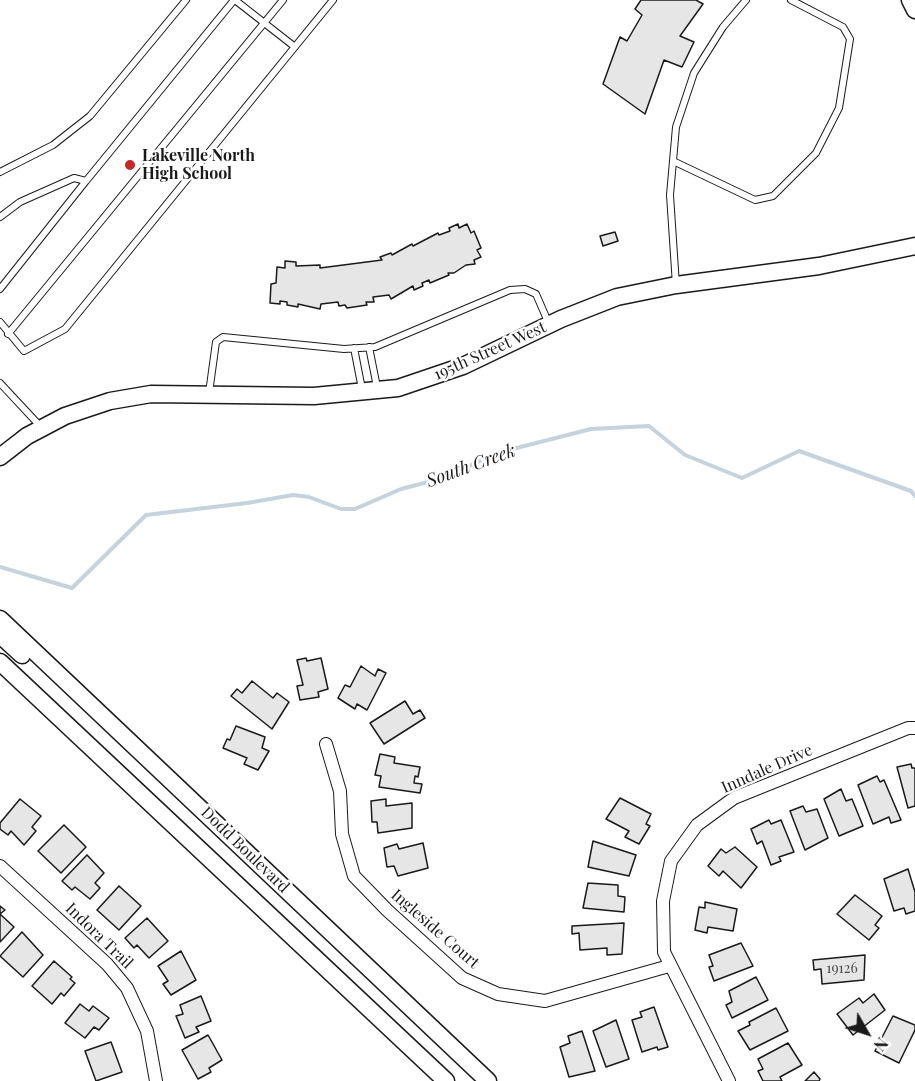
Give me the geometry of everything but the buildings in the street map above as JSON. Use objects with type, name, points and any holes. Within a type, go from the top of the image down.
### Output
[{"type":"main road","points":[[910,0],[915,10]]},
{"type":"main road","name":"195th Street West","points":[[0,457],[42,428],[78,411],[123,398],[151,394],[314,396],[370,392],[422,381],[463,366],[550,325],[617,297],[676,285],[819,266],[915,246]]},
{"type":"main road","name":"Dodd Boulevard","points":[[0,620],[93,704],[488,1081]]},
{"type":"main road","points":[[0,635],[73,699],[93,704]]},
{"type":"main road","name":"Dodd Boulevard","points":[[0,662],[446,1081]]},
{"type":"street","name":"Inndale Drive","points":[[729,1081],[669,966],[664,952],[663,901],[671,861],[697,825],[734,798],[909,728],[915,728]]},
{"type":"street","name":"Ingleside Court","points":[[326,744],[340,791],[342,834],[354,876],[387,910],[462,978],[498,994],[545,1001],[583,993],[669,966]]},
{"type":"street","name":"Indora Trail","points":[[0,866],[107,964],[127,988],[147,1031],[156,1081]]},
{"type":"lane","points":[[0,172],[53,145],[90,116],[186,0]]},
{"type":"lane","points":[[0,289],[234,0],[295,47]]},
{"type":"lane","points":[[9,334],[283,0]]},
{"type":"lane","points":[[0,322],[20,349],[28,351],[65,329],[333,0]]},
{"type":"lane","points":[[676,285],[670,195],[676,127],[694,73],[723,27],[746,0]]},
{"type":"lane","points":[[673,161],[755,200],[773,196],[816,153],[839,108],[850,39],[843,27],[791,0]]},
{"type":"lane","points":[[0,217],[20,202],[74,178],[86,181]]},
{"type":"lane","points":[[208,394],[216,342],[223,338],[354,348],[369,347],[510,290],[525,289],[536,294],[550,325]]},
{"type":"lane","points":[[369,347],[370,392]]},
{"type":"lane","points":[[354,348],[370,392]]},
{"type":"lane","points":[[0,384],[42,428]]},
{"type":"waterway","name":"South Creek","points":[[0,567],[72,588],[146,515],[293,495],[309,497],[341,509],[355,509],[401,489],[444,478],[497,453],[591,429],[649,426],[685,455],[742,478],[799,451],[911,491],[915,496]]},
{"type":"place","name":"Lakeville North High School","points":[[130,165]]}]
